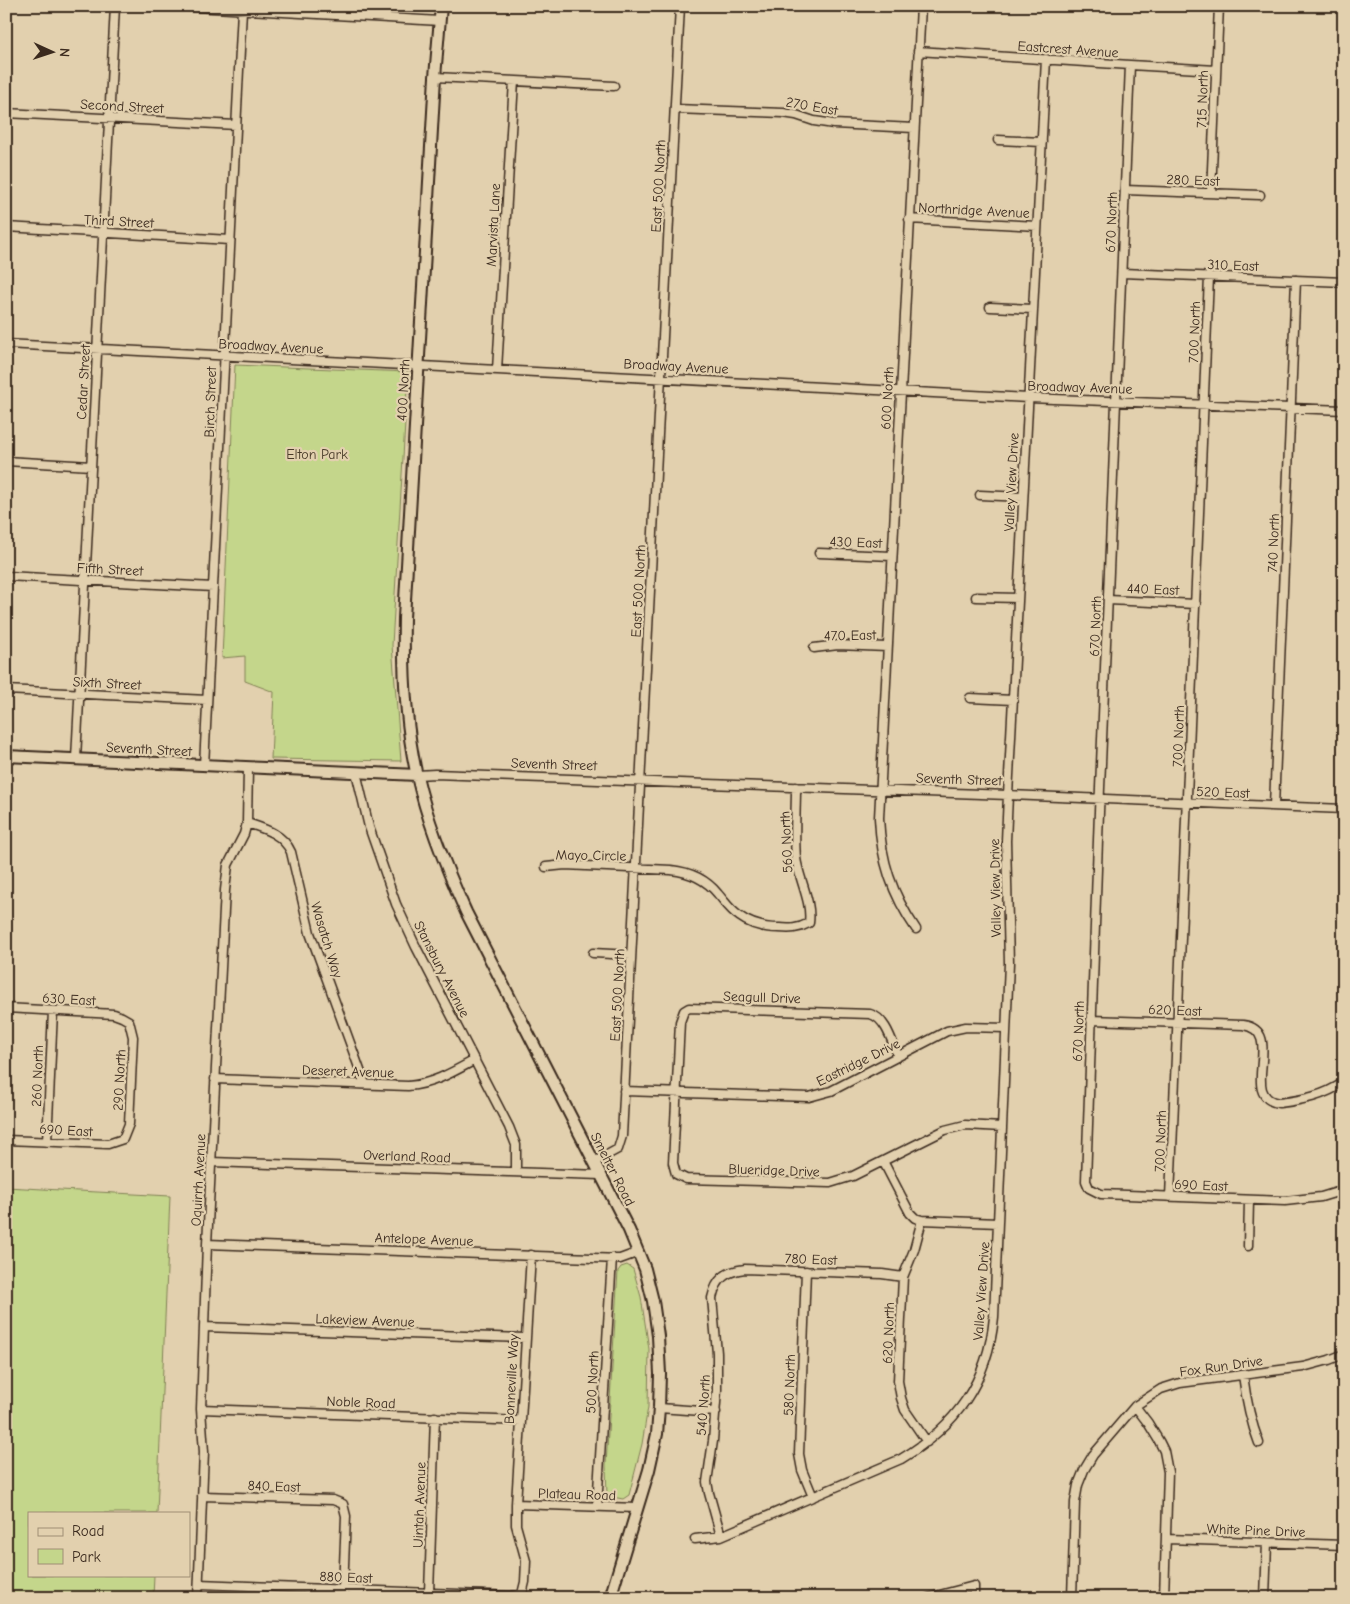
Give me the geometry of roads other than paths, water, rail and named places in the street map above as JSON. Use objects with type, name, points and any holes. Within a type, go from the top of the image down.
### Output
[{"type":"street","name":"Cedar Street","points":[[76,759],[115,6]]},
{"type":"street","points":[[178,6],[242,10],[326,10],[440,21]]},
{"type":"street","name":"400 North","points":[[417,775],[407,711],[404,636],[418,366],[441,6]]},
{"type":"street","name":"East 500 North","points":[[594,1162],[618,1149],[624,1091],[680,6]]},
{"type":"street","name":"600 North","points":[[916,929],[895,894],[886,870],[880,831],[880,790],[921,6]]},
{"type":"street","name":"715 North","points":[[1211,193],[1219,6]]},
{"type":"street","name":"Birch Street","points":[[204,766],[242,10]]},
{"type":"street","name":"Eastcrest Avenue","points":[[918,51],[1216,70]]},
{"type":"street","name":"Valley View Drive","points":[[695,1539],[721,1536],[901,1459],[927,1442],[948,1423],[965,1402],[979,1379],[988,1355],[994,1317],[1009,963],[1006,841],[1008,795],[1046,59]]},
{"type":"street","name":"670 North","points":[[1088,1188],[1086,1172],[1091,1020],[1130,66]]},
{"type":"street","points":[[435,77],[614,86]]},
{"type":"street","name":"Marvista Lane","points":[[497,370],[514,81]]},
{"type":"street","name":"270 East","points":[[675,109],[783,113],[834,124],[914,128]]},
{"type":"street","name":"Second Street","points":[[6,113],[236,125]]},
{"type":"street","points":[[998,140],[1042,142]]},
{"type":"street","name":"280 East","points":[[1125,190],[1260,195]]},
{"type":"street","name":"Northridge Avenue","points":[[909,219],[1037,226]]},
{"type":"street","name":"Third Street","points":[[6,227],[230,240]]},
{"type":"street","name":"310 East","points":[[1122,274],[1344,282]]},
{"type":"street","name":"700 North","points":[[1170,1197],[1209,277]]},
{"type":"street","name":"740 North","points":[[1274,806],[1296,280]]},
{"type":"street","points":[[990,307],[1033,309]]},
{"type":"street","name":"Broadway Avenue","points":[[6,344],[1028,398],[1344,410]]},
{"type":"street","points":[[6,461],[91,466]]},
{"type":"street","points":[[980,495],[1023,497]]},
{"type":"street","name":"430 East","points":[[819,553],[892,556]]},
{"type":"street","name":"Fifth Street","points":[[6,576],[213,587]]},
{"type":"street","points":[[976,597],[1018,598]]},
{"type":"street","name":"440 East","points":[[1108,600],[1196,604]]},
{"type":"street","name":"470 East","points":[[814,648],[838,645],[887,647]]},
{"type":"street","name":"Sixth Street","points":[[6,690],[208,700]]},
{"type":"street","points":[[970,698],[1013,700]]},
{"type":"street","name":"Seventh Street","points":[[6,756],[417,775],[640,781],[1100,800]]},
{"type":"street","name":"Oquirrh Avenue","points":[[198,1598],[204,1452],[201,1409],[207,1244],[226,878],[228,865],[244,834],[247,822],[248,768]]},
{"type":"street","name":"Stansbury Avenue","points":[[356,772],[369,827],[396,904],[416,947],[512,1133],[516,1150],[516,1172]]},
{"type":"street","name":"Smelter Road","points":[[417,775],[433,833],[462,904],[629,1230],[645,1269],[653,1301],[658,1336],[660,1374],[657,1434],[649,1470],[610,1598]]},
{"type":"street","name":"560 North","points":[[796,787],[796,858],[810,907],[808,923]]},
{"type":"street","name":"520 East","points":[[1100,800],[1344,809]]},
{"type":"street","name":"Wasatch Way","points":[[247,822],[273,833],[288,845],[294,860],[310,933],[365,1084]]},
{"type":"street","name":"Mayo Circle","points":[[546,867],[565,865],[678,871],[693,875],[712,887],[734,913],[747,921],[761,926],[793,929],[808,923]]},
{"type":"street","points":[[593,953],[631,955]]},
{"type":"street","name":"630 East","points":[[6,1008],[114,1014],[129,1021]]},
{"type":"street","name":"Seagull Drive","points":[[677,1093],[680,1022],[684,1011],[689,1008],[870,1014],[877,1016],[882,1021],[898,1056]]},
{"type":"street","name":"260 North","points":[[47,1142],[53,1011]]},
{"type":"street","name":"620 East","points":[[1091,1020],[1247,1026],[1257,1031],[1261,1038],[1262,1090],[1269,1100],[1279,1103],[1314,1098],[1344,1082]]},
{"type":"street","name":"290 North","points":[[123,1139],[129,1124],[130,1114],[133,1038],[129,1021]]},
{"type":"street","name":"Eastridge Drive","points":[[624,1091],[810,1097],[831,1091],[953,1029],[966,1026],[1006,1028]]},
{"type":"street","name":"Deseret Avenue","points":[[215,1079],[408,1086],[437,1079],[475,1060]]},
{"type":"street","name":"Blueridge Drive","points":[[677,1093],[673,1163],[676,1174],[686,1179],[824,1184],[848,1178],[945,1130],[965,1126],[1002,1127]]},
{"type":"street","name":"690 East","points":[[6,1140],[108,1144],[123,1139]]},
{"type":"street","points":[[883,1161],[910,1213],[915,1218],[922,1220],[998,1223]]},
{"type":"street","name":"Overland Road","points":[[211,1162],[601,1175]]},
{"type":"street","name":"690 East","points":[[1088,1188],[1101,1194],[1285,1201],[1309,1199],[1344,1190]]},
{"type":"street","points":[[1248,1246],[1249,1200]]},
{"type":"street","name":"620 North","points":[[922,1220],[914,1250],[903,1277],[898,1381],[899,1393],[905,1410],[927,1442]]},
{"type":"street","name":"Antelope Avenue","points":[[207,1244],[612,1258],[620,1258],[638,1252]]},
{"type":"street","name":"Bonneville Way","points":[[522,1594],[526,1582],[526,1561],[516,1525],[516,1504],[531,1255]]},
{"type":"street","name":"500 North","points":[[597,1507],[612,1258]]},
{"type":"street","name":"780 East","points":[[720,1277],[745,1269],[882,1274],[903,1277]]},
{"type":"street","name":"580 North","points":[[806,1271],[799,1454],[802,1470],[813,1497]]},
{"type":"street","name":"540 North","points":[[720,1277],[713,1290],[712,1298],[717,1362],[716,1412],[707,1482],[708,1493],[721,1536]]},
{"type":"street","name":"Lakeview Avenue","points":[[204,1327],[526,1338]]},
{"type":"street","name":"Fox Run Drive","points":[[1072,1598],[1075,1502],[1081,1478],[1093,1455],[1135,1406],[1162,1389],[1180,1383],[1303,1368],[1344,1354]]},
{"type":"street","points":[[1243,1375],[1248,1410],[1259,1443]]},
{"type":"street","points":[[1135,1406],[1154,1432],[1164,1451],[1166,1462],[1169,1483],[1164,1598]]},
{"type":"street","points":[[659,1408],[716,1412]]},
{"type":"street","name":"Noble Road","points":[[201,1409],[521,1421]]},
{"type":"street","name":"Uintah Avenue","points":[[429,1593],[435,1417]]},
{"type":"street","name":"840 East","points":[[202,1496],[333,1500],[343,1504],[346,1516],[343,1590]]},
{"type":"street","name":"Plateau Road","points":[[516,1504],[637,1508]]},
{"type":"street","name":"White Pine Drive","points":[[1167,1539],[1344,1545]]},
{"type":"street","points":[[1265,1598],[1267,1543]]},
{"type":"street","name":"880 East","points":[[198,1584],[511,1596],[522,1594]]},
{"type":"street","points":[[928,1598],[974,1586],[974,1598]]},
{"type":"park label","name":"Elton Park","points":[[317,454]]}]
